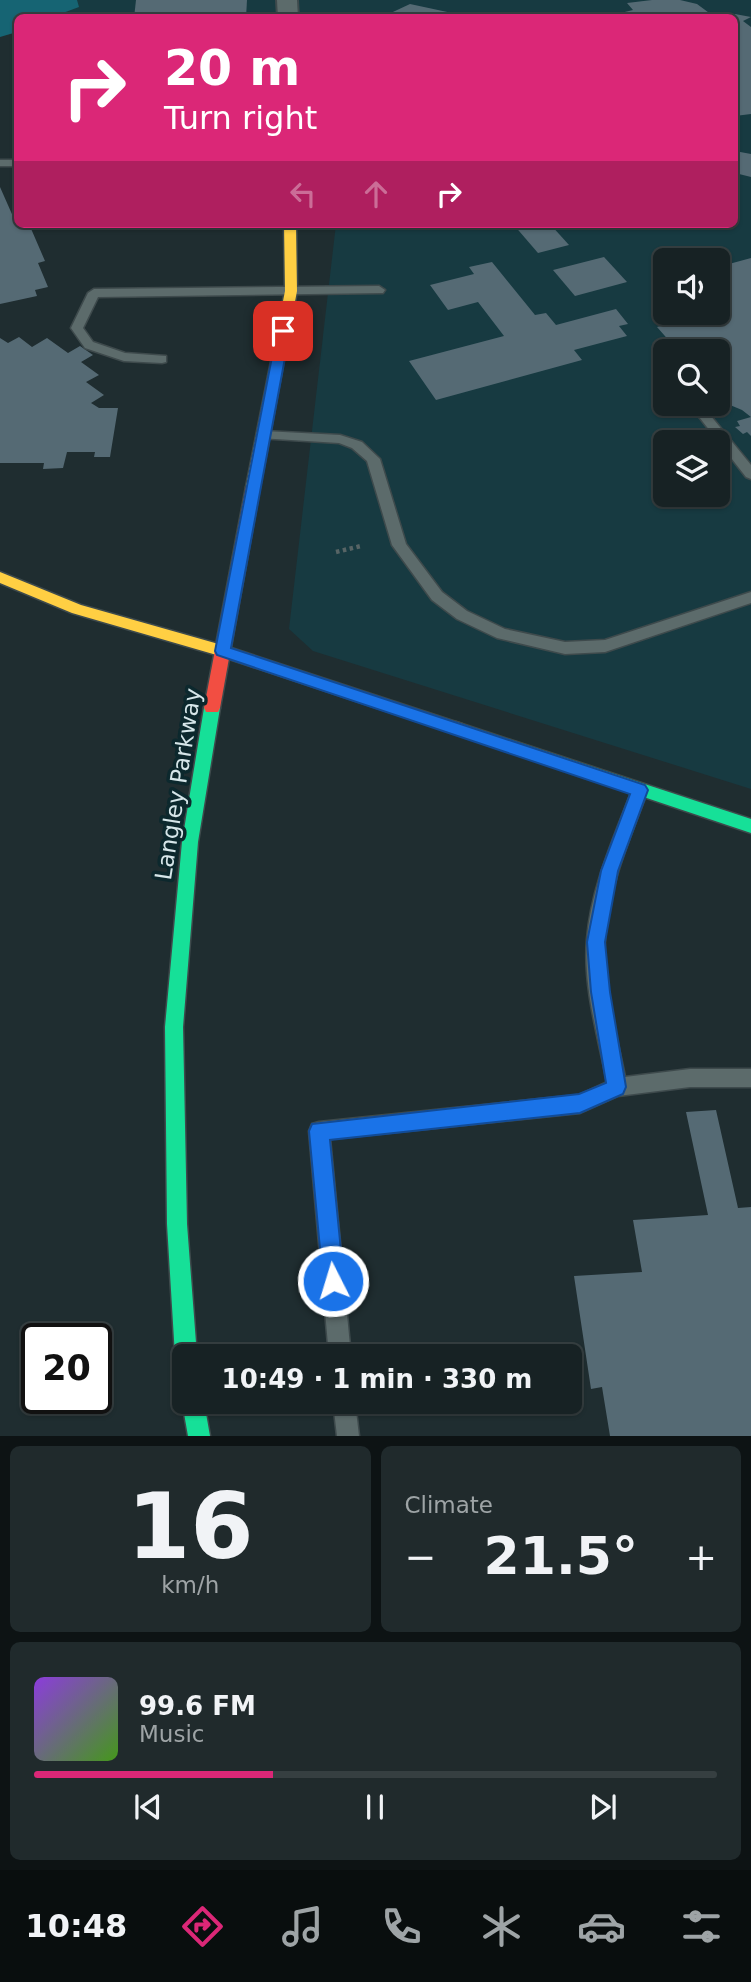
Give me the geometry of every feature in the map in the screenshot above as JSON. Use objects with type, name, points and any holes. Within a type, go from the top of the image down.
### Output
[{"type":"street","name":"Langley Parkway","points":[[185,1344],[177,1224],[174,1027],[190,842],[222,651],[291,292],[290,228]]},
{"type":"street","points":[[0,577],[77,609],[222,651],[751,826]]},
{"type":"street","points":[[195,1414],[199,1436]]},
{"type":"lane","points":[[162,359],[124,357],[89,345],[77,328],[94,293],[379,290]]},
{"type":"lane","points":[[704,416],[751,474]]},
{"type":"lane","points":[[264,435],[340,439],[358,445],[373,459],[399,545],[437,596],[462,615],[502,634],[565,648],[605,646],[751,597]]},
{"type":"lane","points":[[617,1087],[600,992],[596,942],[609,871],[640,790]]},
{"type":"lane","points":[[339,1344],[319,1131],[580,1104],[617,1087],[690,1078],[751,1078]]},
{"type":"lane","points":[[345,1414],[348,1436]]},
{"type":"path","points":[[336,552],[362,546]]},
{"type":"shaded area","points":[[0,0],[77,0],[79,7],[60,14],[14,14],[14,33],[0,37]]},
{"type":"shaded area","points":[[34,0],[751,0],[751,789],[313,651],[289,629],[336,228],[738,228],[738,14],[39,14]]},
{"type":"building","points":[[136,0],[247,0],[246,14],[134,14]]},
{"type":"building","points":[[680,0],[697,4],[711,14],[616,14],[633,10],[627,3]]},
{"type":"building","points":[[410,4],[457,14],[389,14]]},
{"type":"building","points":[[738,15],[751,17],[743,21],[751,27],[751,114],[738,116]]},
{"type":"building","points":[[738,152],[751,154],[751,177],[738,174]]},
{"type":"building","points":[[0,187],[14,219],[14,228],[31,228],[45,261],[38,263],[48,287],[35,290],[37,296],[0,304]]},
{"type":"building","points":[[516,228],[554,228],[569,245],[538,253]]},
{"type":"building","points":[[604,257],[627,282],[575,296],[553,270]]},
{"type":"building","points":[[751,258],[751,417],[730,405],[730,339],[668,339],[657,327],[730,325],[730,264]]},
{"type":"building","points":[[492,262],[535,315],[546,313],[556,325],[616,309],[628,324],[619,326],[627,336],[574,350],[582,360],[436,400],[409,361],[504,336],[478,302],[448,310],[430,285],[474,274],[469,267]]},
{"type":"building","points":[[19,337],[32,347],[47,338],[68,353],[80,346],[93,355],[81,362],[99,375],[86,382],[104,395],[91,403],[99,408],[118,408],[110,457],[94,457],[95,452],[67,452],[63,468],[43,469],[44,463],[0,463],[0,338],[8,343]]},
{"type":"building","points":[[751,417],[751,436],[747,432],[743,434],[735,427],[740,426],[737,421]]},
{"type":"building","points":[[716,1110],[738,1208],[751,1207],[751,1436],[610,1436],[602,1387],[591,1389],[574,1276],[642,1272],[633,1220],[708,1215],[686,1112]]},
{"type":"traffic: fast","points":[[185,1344],[177,1224],[174,1027],[190,842],[212,708]]},
{"type":"traffic: fast","points":[[456,728],[751,826]]},
{"type":"traffic: fast","points":[[195,1414],[199,1436]]},
{"type":"traffic: slow","points":[[253,487],[291,291],[290,228]]},
{"type":"traffic: slow","points":[[0,577],[77,609],[222,651],[456,728]]},
{"type":"traffic: jam","points":[[212,708],[253,487]]},
{"type":"route","points":[[283,331],[222,651],[640,790],[609,871],[596,942],[600,992],[617,1087],[580,1104],[319,1131],[333,1281]]}]
